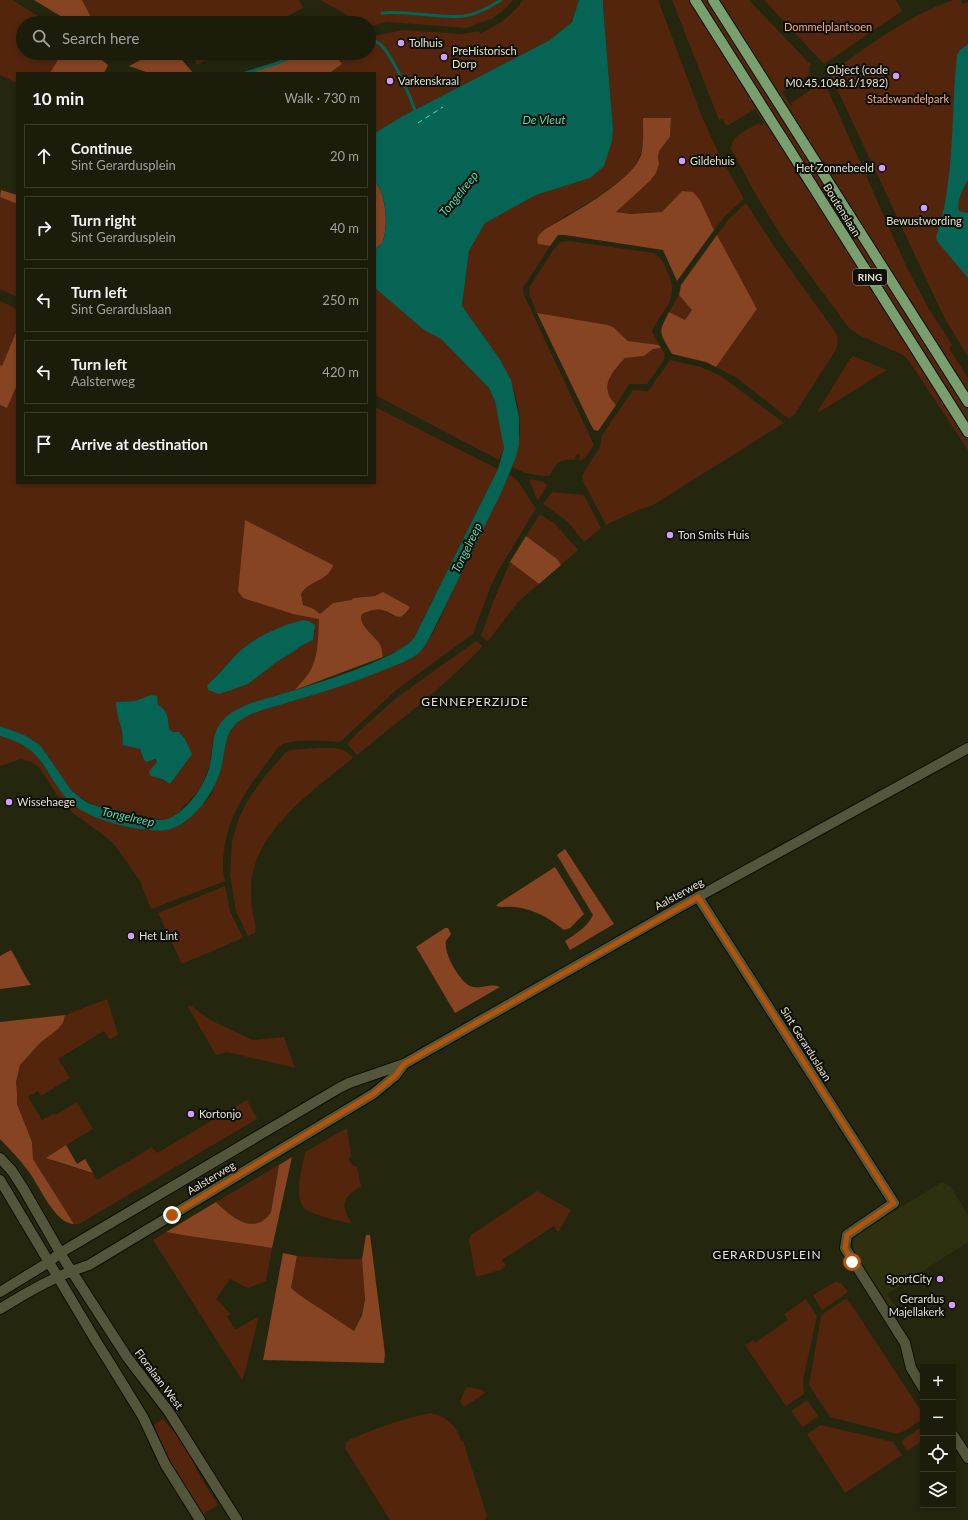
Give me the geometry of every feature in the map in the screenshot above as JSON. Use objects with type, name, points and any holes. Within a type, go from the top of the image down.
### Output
[{"type":"main road","name":"Boutenslaan","points":[[695,0],[968,432]]},
{"type":"main road","name":"Boutenslaan","points":[[713,0],[968,402]]},
{"type":"main road","name":"Aalsterweg","points":[[0,1292],[49,1262],[60,1253],[339,1088],[349,1083],[404,1064],[698,897],[968,748]]},
{"type":"main road","name":"Sint Gerarduslaan","points":[[698,897],[894,1203],[847,1235],[845,1248],[904,1343],[911,1368],[920,1383]]},
{"type":"main road","name":"Aalsterweg","points":[[0,1309],[41,1284],[71,1270],[89,1265],[373,1094],[395,1076],[404,1064]]},
{"type":"main road","name":"Floralaan West","points":[[0,1158],[12,1171],[60,1253],[127,1357],[169,1412],[237,1520]]},
{"type":"main road","points":[[0,1180],[143,1417],[165,1464],[200,1520]]},
{"type":"main road","points":[[954,1436],[968,1458]]},
{"type":"shaded area","points":[[34,0],[82,0],[90,16],[60,16]]},
{"type":"shaded area","points":[[58,60],[102,60],[108,65],[104,72],[51,72]]},
{"type":"shaded area","points":[[141,60],[182,60],[192,72],[146,72],[129,66]]},
{"type":"shaded area","points":[[285,60],[339,60],[342,64],[331,72],[248,72]]},
{"type":"shaded area","points":[[643,118],[671,118],[670,137],[659,151],[659,164],[656,173],[650,181],[616,212],[631,214],[662,212],[682,191],[693,192],[700,200],[714,230],[677,281],[663,250],[565,235],[558,235],[550,246],[538,244],[537,242],[538,236],[544,230],[613,187],[635,166],[642,151]]},
{"type":"shaded area","points":[[376,184],[383,197],[386,213],[384,237],[381,244],[376,248]]},
{"type":"shaded area","points":[[1,190],[16,195],[16,204],[0,197]]},
{"type":"shaded area","points":[[717,235],[757,309],[716,367],[706,362],[672,354],[663,337],[662,330],[669,312],[685,320],[692,310],[679,295],[681,285]]},
{"type":"shaded area","points":[[537,313],[608,325],[613,327],[628,341],[659,345],[661,348],[653,349],[644,356],[625,358],[612,374],[609,380],[608,392],[616,405],[598,431],[594,430],[590,423]]},
{"type":"shaded area","points":[[16,332],[16,387],[7,408],[0,405],[0,365],[2,366]]},
{"type":"shaded area","points":[[245,520],[333,565],[331,570],[323,578],[309,586],[301,594],[303,605],[314,609],[320,614],[333,603],[351,600],[354,598],[375,596],[383,592],[410,607],[400,617],[380,610],[362,614],[362,622],[380,645],[383,657],[295,690],[309,673],[315,660],[319,619],[293,614],[243,598],[238,591]]},
{"type":"shaded area","points":[[526,536],[557,559],[561,565],[539,584],[510,562]]},
{"type":"shaded area","points":[[565,849],[614,924],[570,950],[565,941],[584,927],[593,915],[557,855]]},
{"type":"shaded area","points":[[555,867],[584,914],[570,928],[564,930],[547,918],[529,910],[515,907],[496,906],[499,903]]},
{"type":"shaded area","points":[[445,928],[448,928],[451,934],[446,941],[447,953],[458,975],[463,981],[473,987],[500,987],[455,1013],[416,947]]},
{"type":"shaded area","points":[[11,950],[31,985],[0,989],[0,956]]},
{"type":"shaded area","points":[[65,1015],[63,1023],[58,1029],[40,1043],[20,1065],[16,1082],[17,1104],[32,1142],[33,1159],[74,1224],[60,1218],[48,1203],[29,1172],[0,1139],[0,1022]]},
{"type":"shaded area","points":[[66,1145],[77,1164],[85,1159],[93,1173],[46,1158]]},
{"type":"shaded area","points":[[292,1157],[272,1248],[166,1232],[216,1202],[243,1222],[251,1224],[258,1223],[265,1219],[271,1212],[279,1165]]},
{"type":"shaded area","name":"GERARDUSPLEIN","points":[[940,1183],[947,1184],[951,1187],[968,1215],[968,1242],[887,1294],[902,1316],[887,1326],[863,1288],[873,1281],[853,1251],[853,1242],[856,1235]]},
{"type":"shaded area","points":[[366,1235],[370,1235],[385,1354],[384,1363],[263,1360],[283,1253],[297,1256],[291,1288],[354,1331],[362,1315],[365,1299],[362,1259]]},
{"type":"green space","points":[[0,0],[12,0],[38,16],[16,16],[16,60],[58,60],[51,72],[16,72],[16,83],[0,75]]},
{"type":"green space","points":[[82,0],[299,0],[303,8],[288,16],[90,16]]},
{"type":"green space","points":[[320,0],[513,0],[505,9],[493,18],[467,28],[387,22],[376,25],[376,16],[348,16]]},
{"type":"green space","points":[[523,0],[579,0],[572,22],[550,40],[401,117],[376,132],[376,72],[332,72],[342,64],[339,60],[376,60],[376,36],[403,30],[462,34],[479,31],[480,34],[503,21]]},
{"type":"green space","points":[[603,0],[658,0],[702,117],[719,154],[744,199],[726,215],[714,230],[700,200],[693,192],[682,191],[662,212],[631,214],[616,212],[650,181],[656,173],[659,164],[659,151],[670,137],[671,118],[643,118],[643,146],[633,167],[610,189],[539,234],[538,244],[550,246],[523,288],[524,295],[594,445],[585,458],[579,461],[580,454],[576,454],[575,460],[565,460],[559,462],[549,476],[540,475],[525,472],[512,467],[519,443],[520,421],[517,401],[510,381],[500,362],[462,307],[469,251],[485,222],[536,195],[590,178],[612,141],[613,129]]},
{"type":"green space","points":[[672,0],[690,0],[968,440],[968,450],[909,361],[903,355],[859,335],[849,328],[784,240],[759,200],[730,147],[732,146],[735,138],[742,132],[759,123],[761,126],[764,123],[755,109],[729,125],[726,125],[722,119],[719,120]]},
{"type":"green space","points":[[701,0],[709,0],[968,410],[968,423]]},
{"type":"green space","points":[[719,0],[749,0],[811,65],[809,67],[809,75],[782,92],[791,106],[793,105],[791,103],[815,87],[820,86],[824,90],[827,88],[907,268],[929,309],[952,345],[949,348],[968,378],[968,394]]},
{"type":"green space","name":"Dommelplantsoen","points":[[764,0],[896,0],[902,11],[824,64]]},
{"type":"green space","name":"Stadswandelpark","points":[[953,0],[961,0],[963,4],[968,2],[968,357],[944,317],[831,76],[838,72],[836,69],[892,30],[922,13]]},
{"type":"green space","points":[[194,60],[206,60],[197,65]]},
{"type":"green space","points":[[0,197],[16,204],[16,297],[0,289]]},
{"type":"green space","points":[[746,203],[775,248],[836,333],[838,338],[835,351],[795,414],[789,419],[737,378],[716,367],[757,309],[717,235],[728,220]]},
{"type":"green space","points":[[569,241],[654,253],[660,259],[665,266],[671,281],[672,289],[669,302],[652,331],[659,345],[628,341],[613,327],[608,325],[537,313],[529,294],[530,286],[556,246],[561,242]]},
{"type":"green space","points":[[376,289],[424,330],[441,339],[489,388],[495,401],[502,433],[504,448],[499,460],[376,396]]},
{"type":"green space","points":[[679,295],[692,310],[685,320],[669,312]]},
{"type":"green space","points":[[0,301],[16,309],[16,332],[2,366],[0,365]]},
{"type":"green space","points":[[661,348],[665,354],[664,360],[647,384],[629,384],[616,405],[608,392],[609,380],[625,358],[644,356],[653,349]]},
{"type":"green space","points":[[853,356],[887,370],[816,414],[850,359]]},
{"type":"green space","points":[[670,360],[701,367],[721,376],[784,423],[653,505],[638,510],[606,525],[582,477],[600,447],[602,435],[633,390],[648,391]]},
{"type":"green space","points":[[16,387],[16,484],[376,484],[376,408],[498,469],[414,638],[403,648],[383,657],[380,646],[363,625],[360,620],[361,617],[366,612],[375,609],[379,609],[394,616],[404,615],[410,607],[379,595],[333,603],[320,614],[314,609],[304,606],[301,594],[304,590],[331,571],[314,555],[245,520],[238,591],[319,619],[318,646],[315,660],[310,672],[295,690],[241,707],[213,740],[210,764],[201,788],[177,814],[169,819],[162,820],[96,806],[78,796],[71,790],[34,741],[0,726],[0,405],[7,408]],"holes":[[[303,620],[309,621],[315,631],[313,640],[278,661],[248,684],[207,685],[231,659],[258,638],[275,629]],[[151,695],[158,700],[158,705],[166,712],[169,729],[173,732],[179,732],[185,739],[190,751],[170,784],[155,776],[150,770],[157,762],[154,759],[144,760],[140,749],[128,745],[122,741],[117,712],[116,702],[135,701]]]},
{"type":"green space","points":[[509,474],[521,485],[536,508],[497,573],[473,634],[396,690],[340,742],[301,741],[286,743],[279,746],[245,794],[233,817],[225,844],[223,867],[225,881],[151,909],[140,881],[111,841],[72,812],[57,795],[39,767],[33,763],[21,759],[0,766],[0,736],[15,740],[34,752],[61,791],[75,807],[101,819],[129,827],[147,830],[173,828],[184,823],[211,795],[223,758],[227,739],[233,727],[240,720],[256,712],[325,691],[400,663],[419,653],[433,633]]},
{"type":"green space","points":[[532,479],[544,482],[547,486],[538,500],[529,481]]},
{"type":"green space","points":[[552,492],[584,495],[601,528],[584,542],[567,521],[543,504]]},
{"type":"green space","points":[[540,514],[554,523],[578,550],[561,565],[556,559],[526,536]]},
{"type":"green space","points":[[510,562],[539,584],[519,601],[488,641],[481,636],[493,602]]},
{"type":"green space","points":[[476,641],[483,646],[438,689],[406,716],[357,755],[348,745],[353,737],[396,698]]},
{"type":"green space","points":[[333,748],[346,751],[353,758],[289,812],[263,846],[255,864],[251,884],[252,912],[255,924],[255,933],[248,936],[236,911],[230,875],[232,841],[239,818],[248,800],[265,776],[285,753],[290,750]]},
{"type":"green space","points":[[225,886],[230,911],[243,938],[182,964],[158,913]]},
{"type":"green space","points":[[107,999],[118,1034],[110,1040],[104,1031],[58,1059],[70,1078],[41,1096],[38,1091],[28,1097],[42,1120],[55,1113],[56,1115],[77,1102],[93,1129],[66,1145],[50,1160],[93,1173],[97,1180],[152,1147],[157,1153],[247,1100],[257,1119],[79,1224],[74,1224],[33,1159],[32,1142],[17,1104],[16,1082],[20,1065],[40,1043],[58,1029],[63,1023],[65,1015]]},
{"type":"green space","points":[[190,1005],[212,1021],[253,1040],[284,1037],[295,1068],[227,1052],[216,1055],[188,1007]]},
{"type":"green space","points":[[347,1128],[351,1155],[349,1160],[352,1165],[357,1167],[361,1187],[348,1196],[345,1204],[346,1214],[352,1224],[310,1212],[304,1208],[300,1201],[299,1193],[300,1175],[305,1152]]},
{"type":"green space","points":[[279,1165],[271,1212],[265,1219],[258,1223],[251,1224],[243,1222],[216,1202]]},
{"type":"green space","points":[[537,1191],[571,1210],[559,1231],[558,1232],[554,1226],[502,1260],[506,1266],[500,1270],[476,1277],[469,1240],[471,1235]]},
{"type":"green space","points":[[166,1232],[272,1248],[266,1281],[248,1288],[230,1279],[216,1299],[231,1314],[227,1316],[235,1330],[259,1316],[242,1380],[153,1240]]},
{"type":"green space","points":[[297,1256],[362,1259],[365,1295],[359,1321],[354,1331],[291,1288]]},
{"type":"green space","points":[[835,1282],[841,1283],[848,1292],[822,1310],[813,1295]]},
{"type":"green space","points":[[847,1298],[920,1409],[920,1421],[897,1434],[830,1417],[809,1385],[821,1317],[824,1313]]},
{"type":"green space","points":[[806,1299],[817,1316],[803,1380],[804,1394],[786,1406],[745,1345],[753,1340],[755,1343],[788,1320],[784,1314]]},
{"type":"green space","points":[[466,1387],[483,1390],[485,1393],[464,1407],[460,1402]]},
{"type":"green space","points":[[807,1400],[818,1416],[803,1427],[791,1411]]},
{"type":"green space","points":[[430,1413],[441,1416],[450,1422],[459,1435],[461,1441],[463,1441],[487,1516],[485,1520],[390,1520],[345,1448],[346,1442],[349,1440],[399,1421]]},
{"type":"green space","points":[[163,1419],[185,1445],[198,1473],[218,1505],[200,1516],[169,1463],[154,1425]]},
{"type":"green space","points":[[821,1425],[893,1442],[902,1455],[845,1493],[807,1434]]},
{"type":"green space","points":[[920,1428],[920,1442],[907,1451],[901,1441]]},
{"type":"water","name":"De Vleut","points":[[579,0],[603,0],[613,129],[612,141],[604,166],[590,178],[536,195],[485,223],[469,251],[462,306],[499,358],[511,380],[519,417],[519,445],[516,457],[502,491],[432,633],[423,648],[412,658],[374,674],[324,692],[257,712],[241,720],[231,730],[228,737],[220,772],[208,797],[196,812],[181,824],[170,829],[155,831],[117,824],[84,812],[68,800],[35,754],[15,741],[0,736],[0,726],[24,735],[40,745],[71,790],[85,801],[111,810],[154,819],[166,819],[177,814],[183,809],[201,787],[208,771],[215,734],[220,724],[230,714],[252,703],[332,678],[372,663],[390,655],[414,638],[498,469],[504,448],[495,401],[489,388],[441,339],[424,330],[376,289],[376,248],[382,243],[384,237],[386,213],[383,197],[376,184],[376,132],[401,117],[550,40],[572,22]]},
{"type":"water","points":[[968,44],[968,180],[960,196],[958,207],[959,211],[968,213],[968,278],[937,241],[936,237],[944,208],[949,173],[957,55],[960,50]]},
{"type":"water","points":[[303,620],[309,621],[315,625],[313,640],[278,661],[248,684],[219,694],[208,690],[207,685],[249,644],[275,629]]},
{"type":"water","points":[[151,695],[157,696],[158,705],[166,712],[169,729],[173,732],[179,732],[185,739],[192,754],[170,784],[162,779],[151,776],[149,773],[157,762],[155,759],[147,762],[144,760],[140,749],[123,745],[116,702],[135,701]]},
{"type":"waterway","points":[[382,13],[392,12],[454,17],[464,16],[479,12],[501,0]]},
{"type":"waterway","points":[[376,41],[387,52],[392,60],[415,110]]},
{"type":"waterway","points":[[248,72],[285,60]]},
{"type":"ferry route","points":[[418,123],[443,107]]},
{"type":"place","name":"Tolhuis","points":[[401,43]]},
{"type":"place","name":"PreHistorisch Dorp","points":[[444,57]]},
{"type":"place","name":"Object (code M0.45.1048.1/1982)","points":[[896,76]]},
{"type":"place","name":"Varkenskraal","points":[[390,81]]},
{"type":"place","name":"Gildehuis","points":[[682,161]]},
{"type":"place","name":"Het Zonnebeeld","points":[[882,168]]},
{"type":"place","name":"Bewustwording","points":[[924,208]]},
{"type":"place","name":"Ton Smits Huis","points":[[670,535]]},
{"type":"place","name":"Wissehaege","points":[[9,802]]},
{"type":"place","name":"Het Lint","points":[[131,936]]},
{"type":"place","name":"Kortonjo","points":[[191,1114]]},
{"type":"place","name":"SportCity","points":[[940,1279]]},
{"type":"place","name":"Gerardus Majellakerk","points":[[952,1305]]},
{"type":"district","name":"GENNEPERZIJDE","points":[[475,702]]},
{"type":"district","name":"GERARDUSPLEIN","points":[[767,1255]]},
{"type":"route","points":[[172,1215],[373,1094],[395,1076],[404,1064],[498,1009],[698,897],[894,1203],[847,1235],[845,1248],[852,1262]]},
{"type":"water label","name":"Tongelreep","points":[[459,194]]},
{"type":"water label","name":"Tongelreep","points":[[467,548]]},
{"type":"water label","name":"Tongelreep","points":[[128,817]]}]
